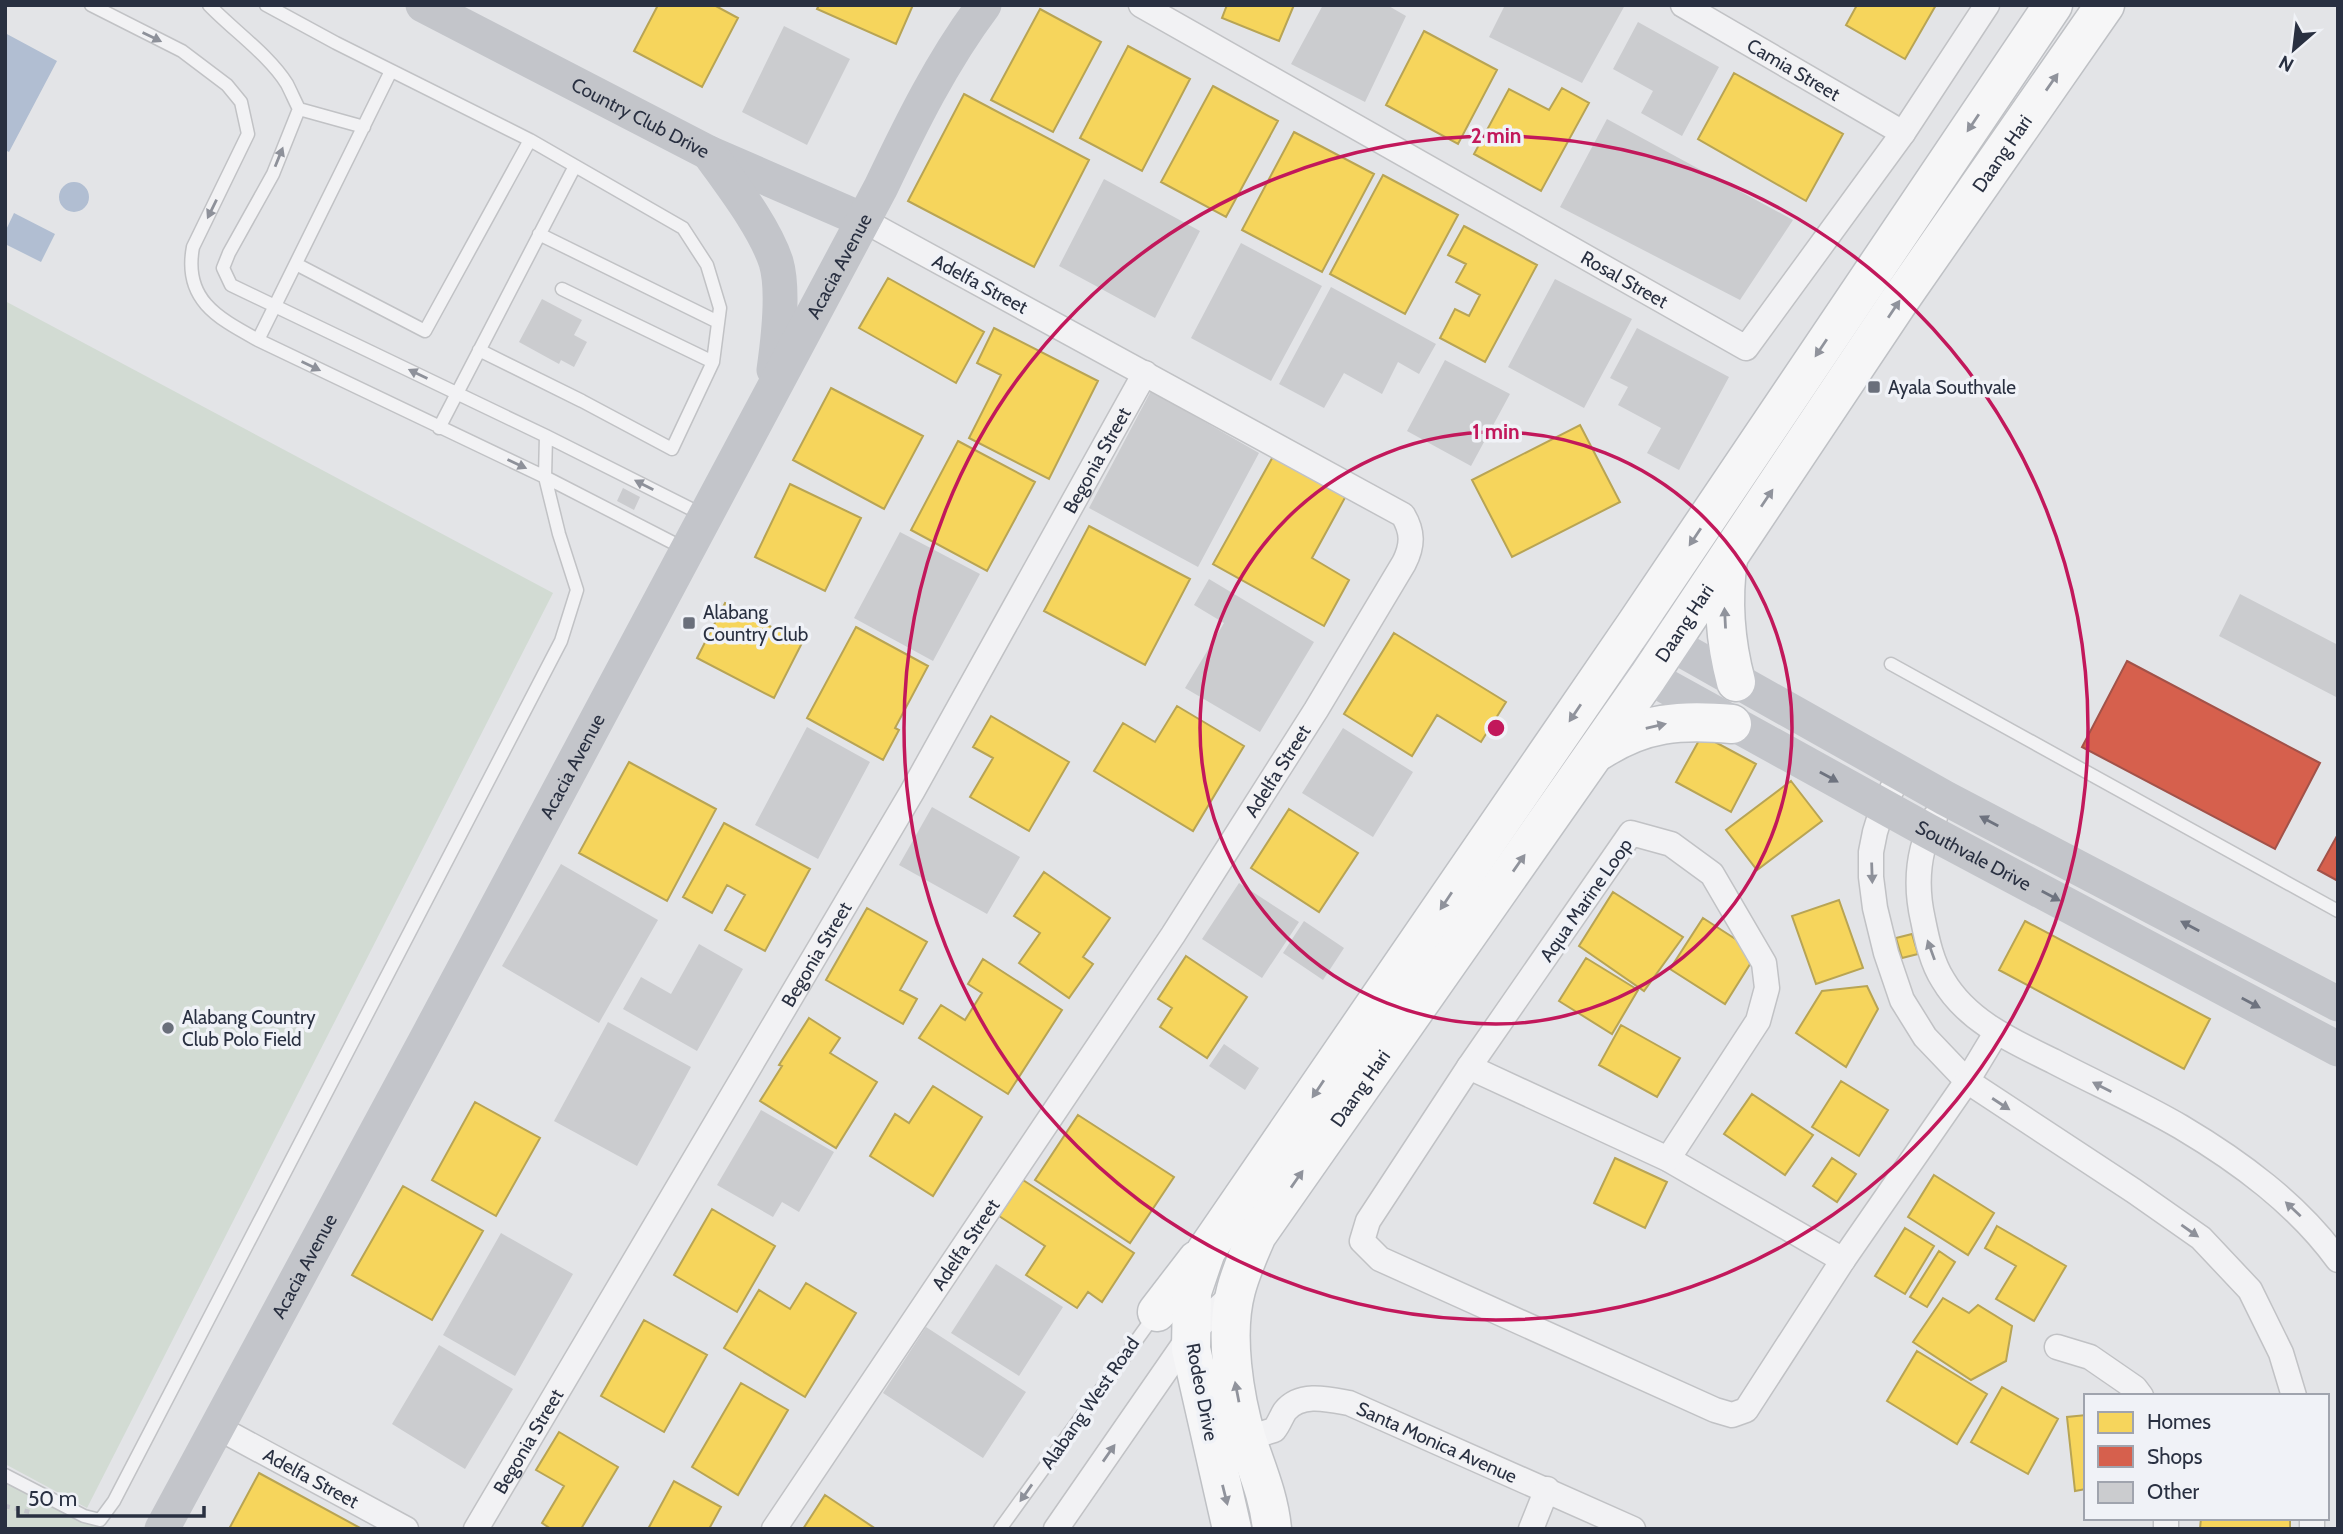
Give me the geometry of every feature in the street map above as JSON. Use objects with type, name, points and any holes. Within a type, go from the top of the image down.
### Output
[{"type":"main road","name":"Daang Hari","points":[[1243,1227],[1613,656],[2053,5]]},
{"type":"main road","name":"Daang Hari","points":[[1243,1227],[1594,754],[1670,645],[1897,304],[2105,5]]},
{"type":"main road","points":[[1729,554],[1724,606],[1729,657],[1735,682]]},
{"type":"main road","points":[[1594,754],[1636,731],[1660,724],[1683,721],[1732,724]]},
{"type":"main road","points":[[1157,1312],[1243,1227]]},
{"type":"main road","name":"Rodeo Drive","points":[[1232,1529],[1230,1444],[1234,1372],[1231,1314],[1244,1264],[1243,1227]]},
{"type":"main road","name":"Rodeo Drive","points":[[1243,1227],[1206,1251],[1192,1292],[1191,1334],[1196,1377],[1230,1444],[1270,1505],[1272,1529]]},
{"type":"street","name":"Country Club Drive","points":[[423,5],[709,153],[863,220]]},
{"type":"street","name":"Acacia Avenue","points":[[162,1529],[434,1026],[863,220],[906,134],[959,38],[984,5]]},
{"type":"street","name":"Rosal Street","points":[[1141,5],[1746,348],[1903,133],[1987,5]]},
{"type":"street","name":"Camia Street","points":[[1683,5],[1903,133]]},
{"type":"street","points":[[709,153],[752,214],[776,263],[780,304],[771,390]]},
{"type":"street","name":"Adelfa Street","points":[[774,1529],[1173,935],[1316,710],[1410,550],[1412,537],[1402,514],[863,220]]},
{"type":"street","name":"Begonia Street","points":[[476,1529],[912,792],[1145,373]]},
{"type":"street","name":"Southvale Drive","points":[[1636,624],[1900,774],[2338,1003]]},
{"type":"street","name":"Southvale Drive","points":[[1613,656],[1928,831],[2338,1049]]},
{"type":"street","points":[[1900,774],[1882,806],[1871,852],[1871,877],[1886,953],[1902,1000],[1925,1037],[1967,1081],[2201,1238],[2250,1290],[2281,1353],[2293,1394]]},
{"type":"street","points":[[1945,798],[1928,831],[1921,855],[1919,901],[1927,941],[1942,980],[1964,1007],[1996,1033],[2178,1125],[2224,1153],[2288,1203],[2318,1233],[2338,1260]]},
{"type":"street","name":"Aqua Marine Loop","points":[[1469,1068],[1631,833],[1671,844],[1712,874],[1763,963],[1767,988],[1758,1021],[1668,1159]]},
{"type":"street","points":[[1843,1260],[1668,1159],[1469,1068],[1368,1221],[1362,1241],[1380,1259],[1715,1410],[1732,1415],[1746,1410],[1843,1260],[1967,1081],[1996,1033]]},
{"type":"street","points":[[1192,1292],[1236,1292]]},
{"type":"street","points":[[1056,1529],[1191,1334],[1236,1292]]},
{"type":"street","points":[[2057,1347],[2090,1357],[2135,1388],[2140,1394]]},
{"type":"street","name":"Santa Monica Avenue","points":[[1230,1444],[1274,1430],[1287,1408],[1295,1402],[1316,1398],[1333,1400],[1361,1407],[1633,1529]]},
{"type":"street","name":"Adelfa Street","points":[[217,1427],[407,1529]]},
{"type":"street","points":[[1531,1529],[1547,1489]]},
{"type":"lane","points":[[91,5],[182,51],[227,85],[241,102],[248,134],[193,247],[190,263],[193,284],[204,303],[220,318],[258,340],[545,477],[687,550]]},
{"type":"lane","points":[[209,5],[231,29],[265,57],[286,83],[299,109],[364,127]]},
{"type":"lane","points":[[266,5],[530,140],[683,228],[707,265],[720,308],[712,362],[672,449],[479,350]]},
{"type":"lane","points":[[258,340],[391,71]]},
{"type":"lane","points":[[299,109],[273,174],[223,268],[231,285],[546,436],[705,516]]},
{"type":"lane","points":[[296,264],[425,331],[530,140]]},
{"type":"lane","points":[[439,428],[575,166]]},
{"type":"lane","points":[[539,234],[718,322]]},
{"type":"lane","points":[[562,289],[712,362]]},
{"type":"lane","points":[[5,1475],[84,1517],[100,1520],[114,1502],[561,640],[577,590],[545,477],[546,436]]},
{"type":"lane","points":[[1891,664],[2338,911]]},
{"type":"lane","name":"Alabang West Road","points":[[1000,1529],[1143,1327],[1170,1301],[1192,1292]]},
{"type":"shaded area","name":"Alabang Country Club Polo Field","points":[[5,301],[553,593],[87,1508],[5,1464]]},
{"type":"shaded area","points":[[5,1477],[105,1529],[5,1529]]},
{"type":"water","points":[[5,33],[57,61],[9,152],[5,150]]},
{"type":"water","points":[[74,182],[85,186],[89,197],[85,208],[74,212],[63,208],[59,197],[63,186]]},
{"type":"water","points":[[14,213],[55,234],[41,262],[5,244],[5,232]]},
{"type":"building: Homes","points":[[658,5],[714,5],[738,18],[702,87],[634,51]]},
{"type":"building: Homes","points":[[819,5],[913,5],[896,44],[817,9]]},
{"type":"building: Homes","points":[[1227,5],[1294,5],[1279,41],[1222,18]]},
{"type":"building: Homes","points":[[1857,5],[1936,5],[1905,59],[1846,25]]},
{"type":"building: Homes","points":[[1040,9],[1101,42],[1053,132],[991,100]]},
{"type":"building: Homes","points":[[1424,31],[1497,70],[1458,144],[1386,105]]},
{"type":"building: Homes","points":[[1128,46],[1190,79],[1142,171],[1080,138]]},
{"type":"building: Homes","points":[[1734,73],[1843,134],[1806,201],[1698,139]]},
{"type":"building: Homes","points":[[1213,86],[1278,121],[1226,217],[1161,182]]},
{"type":"building: Homes","points":[[1562,88],[1589,103],[1541,191],[1474,154],[1509,89],[1549,110]]},
{"type":"building: Homes","points":[[964,94],[1089,160],[1034,267],[908,201]]},
{"type":"building: Homes","points":[[1294,132],[1374,174],[1322,272],[1242,230]]},
{"type":"building: Homes","points":[[1383,175],[1458,215],[1405,314],[1330,274]]},
{"type":"building: Homes","points":[[1464,226],[1537,265],[1485,362],[1440,338],[1455,309],[1469,316],[1480,295],[1456,282],[1466,264],[1448,255]]},
{"type":"building: Homes","points":[[888,278],[984,332],[956,383],[859,328]]},
{"type":"building: Homes","points":[[994,328],[1098,381],[1049,479],[969,438],[1001,375],[977,363]]},
{"type":"building: Homes","points":[[831,388],[923,436],[884,509],[793,460]]},
{"type":"building: Homes","points":[[1580,425],[1620,502],[1512,557],[1472,480]]},
{"type":"building: Homes","points":[[958,441],[1035,482],[987,571],[911,530]]},
{"type":"building: Homes","points":[[1275,453],[1347,494],[1312,558],[1349,580],[1324,626],[1213,564]]},
{"type":"building: Homes","points":[[790,484],[861,518],[825,591],[755,557]]},
{"type":"building: Homes","points":[[1089,526],[1190,579],[1145,665],[1044,611]]},
{"type":"building: Homes","points":[[725,603],[802,643],[774,698],[697,658]]},
{"type":"building: Homes","points":[[856,627],[928,666],[895,728],[899,730],[883,760],[807,718]]},
{"type":"building: Homes","points":[[1394,633],[1506,702],[1481,742],[1437,715],[1412,756],[1344,714]]},
{"type":"building: Homes","points":[[1177,706],[1244,746],[1193,831],[1094,771],[1123,723],[1155,742]]},
{"type":"building: Homes","points":[[991,716],[1069,762],[1029,831],[970,797],[993,758],[973,747]]},
{"type":"building: Homes","points":[[1702,735],[1756,764],[1731,812],[1676,782]]},
{"type":"building: Homes","points":[[629,762],[716,809],[667,901],[579,853]]},
{"type":"building: Homes","points":[[1791,781],[1822,821],[1757,870],[1726,830]]},
{"type":"building: Homes","points":[[1289,809],[1358,853],[1319,912],[1251,868]]},
{"type":"building: Homes","points":[[724,823],[810,869],[765,951],[725,930],[745,895],[727,885],[712,913],[683,897]]},
{"type":"building: Homes","points":[[1044,872],[1110,918],[1083,957],[1093,964],[1069,998],[1019,963],[1040,933],[1014,916]]},
{"type":"building: Homes","points":[[1613,892],[1683,937],[1644,991],[1579,946]]},
{"type":"building: Homes","points":[[1839,900],[1863,968],[1816,984],[1792,916]]},
{"type":"building: Homes","points":[[867,908],[927,942],[900,990],[917,999],[903,1024],[826,980]]},
{"type":"building: Homes","points":[[1703,918],[1757,953],[1725,1004],[1670,969]]},
{"type":"building: Homes","points":[[2025,921],[2210,1019],[2184,1069],[1999,970]]},
{"type":"building: Homes","points":[[1912,934],[1918,954],[1902,958],[1896,938]]},
{"type":"building: Homes","points":[[1186,956],[1247,997],[1207,1058],[1160,1027],[1172,1008],[1158,999]]},
{"type":"building: Homes","points":[[1586,958],[1638,990],[1612,1034],[1559,1001]]},
{"type":"building: Homes","points":[[983,959],[1062,1010],[1008,1094],[919,1038],[941,1005],[965,1020],[982,993],[968,984]]},
{"type":"building: Homes","points":[[1867,986],[1878,1009],[1846,1067],[1796,1033],[1822,991]]},
{"type":"building: Homes","points":[[809,1018],[840,1038],[830,1053],[877,1082],[836,1148],[760,1101]]},
{"type":"building: Homes","points":[[1621,1025],[1680,1058],[1657,1097],[1599,1065]]},
{"type":"building: Homes","points":[[1841,1081],[1888,1110],[1859,1156],[1812,1127]]},
{"type":"building: Homes","points":[[933,1086],[982,1117],[933,1196],[870,1156],[895,1114],[909,1123]]},
{"type":"building: Homes","points":[[1752,1094],[1813,1135],[1785,1175],[1724,1134]]},
{"type":"building: Homes","points":[[475,1102],[540,1138],[496,1216],[432,1180]]},
{"type":"building: Homes","points":[[1078,1115],[1174,1177],[1130,1243],[1035,1180]]},
{"type":"building: Homes","points":[[1615,1158],[1667,1182],[1645,1228],[1594,1203]]},
{"type":"building: Homes","points":[[1832,1158],[1856,1174],[1837,1202],[1813,1186]]},
{"type":"building: Homes","points":[[1934,1175],[1994,1213],[1968,1255],[1908,1217]]},
{"type":"building: Homes","points":[[1023,1180],[1134,1253],[1102,1302],[1088,1292],[1077,1308],[1026,1275],[1045,1246],[999,1216]]},
{"type":"building: Homes","points":[[403,1186],[483,1231],[432,1320],[352,1275]]},
{"type":"building: Homes","points":[[712,1209],[775,1246],[737,1312],[674,1275]]},
{"type":"building: Homes","points":[[1997,1226],[2066,1266],[2034,1321],[1996,1299],[2016,1266],[1985,1248]]},
{"type":"building: Homes","points":[[1905,1228],[1934,1246],[1905,1294],[1875,1276]]},
{"type":"building: Homes","points":[[1939,1251],[1955,1262],[1927,1307],[1910,1297]]},
{"type":"building: Homes","points":[[806,1283],[856,1313],[805,1397],[724,1348],[759,1290],[790,1309]]},
{"type":"building: Homes","points":[[1943,1298],[1969,1313],[1978,1305],[2012,1326],[2006,1361],[1971,1380],[1913,1342]]},
{"type":"building: Homes","points":[[644,1320],[707,1355],[664,1432],[601,1396]]},
{"type":"building: Homes","points":[[1917,1351],[1987,1394],[1957,1444],[1887,1401]]},
{"type":"building: Homes","points":[[741,1383],[788,1410],[738,1495],[692,1467]]},
{"type":"building: Homes","points":[[2002,1387],[2058,1419],[2028,1474],[1971,1442]]},
{"type":"building: Homes","points":[[2084,1415],[2084,1489],[2075,1491],[2067,1417]]},
{"type":"building: Homes","points":[[559,1432],[618,1467],[581,1529],[551,1529],[542,1523],[564,1486],[536,1470]]},
{"type":"building: Homes","points":[[259,1473],[362,1529],[229,1529]]},
{"type":"building: Homes","points":[[674,1481],[721,1507],[709,1529],[648,1529]]},
{"type":"building: Homes","points":[[825,1495],[876,1529],[803,1529]]},
{"type":"building: Homes","points":[[2201,1520],[2290,1520],[2290,1529],[2200,1529]]},
{"type":"building: Shops","points":[[2127,661],[2320,763],[2275,849],[2082,747]]},
{"type":"building: Shops","points":[[2338,834],[2338,881],[2318,870]]},
{"type":"building: Other","points":[[1323,5],[1387,5],[1406,16],[1365,102],[1291,64]]},
{"type":"building: Other","points":[[1505,5],[1625,5],[1582,83],[1489,37]]},
{"type":"building: Other","points":[[1638,22],[1719,67],[1682,136],[1641,113],[1653,91],[1613,69]]},
{"type":"building: Other","points":[[784,26],[850,59],[807,145],[742,112]]},
{"type":"building: Other","points":[[1607,119],[1793,220],[1740,300],[1560,207]]},
{"type":"building: Other","points":[[1104,179],[1200,231],[1155,318],[1059,266]]},
{"type":"building: Other","points":[[1241,243],[1322,286],[1271,381],[1191,338]]},
{"type":"building: Other","points":[[1555,279],[1632,319],[1584,408],[1508,367]]},
{"type":"building: Other","points":[[1331,287],[1436,344],[1419,374],[1398,362],[1382,394],[1344,373],[1324,408],[1279,384]]},
{"type":"building: Other","points":[[542,299],[582,320],[574,335],[587,342],[574,367],[561,360],[559,364],[519,342]]},
{"type":"building: Other","points":[[1637,328],[1729,377],[1679,470],[1647,453],[1661,428],[1618,405],[1628,387],[1610,378]]},
{"type":"building: Other","points":[[1445,360],[1510,394],[1471,466],[1407,431]]},
{"type":"building: Other","points":[[1151,391],[1259,453],[1198,567],[1089,508]]},
{"type":"building: Other","points":[[623,488],[640,497],[634,510],[617,501]]},
{"type":"building: Other","points":[[900,532],[980,574],[933,661],[854,618]]},
{"type":"building: Other","points":[[1209,579],[1314,642],[1260,732],[1185,688],[1224,623],[1194,605]]},
{"type":"building: Other","points":[[2240,594],[2338,645],[2338,698],[2219,636]]},
{"type":"building: Other","points":[[807,727],[870,762],[818,859],[755,825]]},
{"type":"building: Other","points":[[1343,728],[1413,772],[1373,837],[1302,793]]},
{"type":"building: Other","points":[[932,807],[1020,857],[987,914],[899,865]]},
{"type":"building: Other","points":[[561,864],[658,920],[599,1023],[502,966]]},
{"type":"building: Other","points":[[1239,883],[1299,922],[1262,978],[1202,939]]},
{"type":"building: Other","points":[[1304,921],[1344,948],[1323,980],[1283,953]]},
{"type":"building: Other","points":[[699,944],[743,969],[697,1051],[623,1009],[641,977],[671,994]]},
{"type":"building: Other","points":[[608,1022],[691,1067],[637,1166],[554,1121]]},
{"type":"building: Other","points":[[1224,1044],[1259,1068],[1245,1090],[1209,1066]]},
{"type":"building: Other","points":[[761,1110],[834,1152],[799,1212],[782,1202],[773,1217],[717,1185]]},
{"type":"building: Other","points":[[501,1233],[573,1274],[515,1376],[443,1335]]},
{"type":"building: Other","points":[[996,1264],[1063,1307],[1019,1376],[951,1333]]},
{"type":"building: Other","points":[[926,1327],[1026,1392],[983,1458],[883,1393]]},
{"type":"building: Other","points":[[439,1345],[513,1389],[465,1469],[392,1424]]},
{"type":"place","name":"Ayala Southvale","points":[[1874,387]]},
{"type":"place","name":"Alabang Country Club","points":[[689,623]]},
{"type":"place","name":"Alabang Country Club Polo Field","points":[[168,1028]]}]
